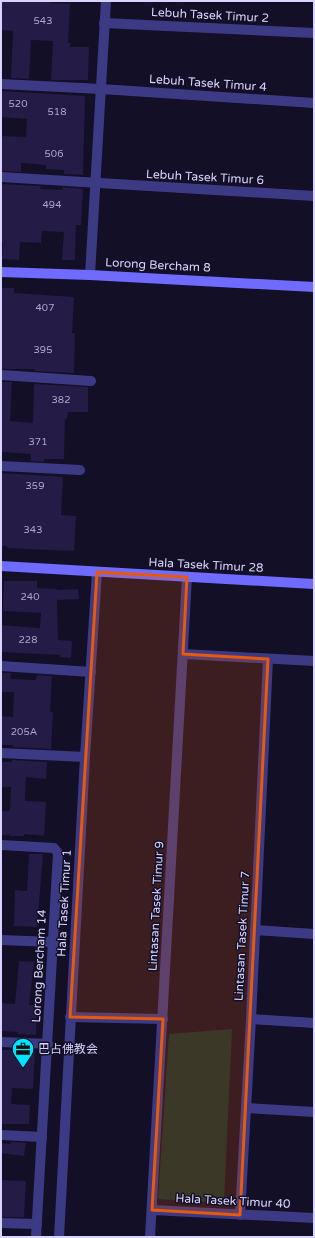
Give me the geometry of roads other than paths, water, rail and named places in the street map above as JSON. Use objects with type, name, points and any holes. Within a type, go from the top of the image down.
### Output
[{"type":"street","points":[[90,275],[106,1]]},
{"type":"street","name":"Lebuh Tasek Timur 2","points":[[104,23],[314,33]]},
{"type":"street","name":"Lebuh Tasek Timur 4","points":[[1,84],[314,103]]},
{"type":"street","name":"Lebuh Tasek Timur 6","points":[[1,177],[314,196]]},
{"type":"street","name":"Lorong Bercham 8","points":[[1,272],[90,275],[314,287]]},
{"type":"street","points":[[1,375],[91,381]]},
{"type":"street","points":[[1,466],[80,470]]},
{"type":"street","name":"Hala Tasek Timur 28","points":[[1,566],[314,584]]},
{"type":"street","name":"Hala Tasek Timur 1","points":[[59,1237],[70,1017],[97,572]]},
{"type":"street","name":"Lintasan Tasek Timur 9","points":[[150,1237],[187,577]]},
{"type":"street","points":[[183,654],[314,661]]},
{"type":"street","name":"Lintasan Tasek Timur 7","points":[[240,1215],[268,659]]},
{"type":"street","points":[[1,666],[91,672]]},
{"type":"street","points":[[1,753],[85,757]]},
{"type":"street","name":"Lorong Bercham 14","points":[[1,845],[54,848],[58,853],[36,1237]]},
{"type":"street","points":[[255,930],[314,934]]},
{"type":"street","points":[[1,940],[54,942]]},
{"type":"street","points":[[70,1017],[162,1019]]},
{"type":"street","points":[[251,1019],[314,1023]]},
{"type":"street","points":[[1,1042],[48,1044]]},
{"type":"street","points":[[246,1108],[314,1112]]},
{"type":"street","points":[[1,1135],[42,1137]]},
{"type":"street","name":"Hala Tasek Timur 40","points":[[152,1210],[314,1218]]},
{"type":"street","points":[[1,1223],[37,1224]]},
{"type":"place","name":"巴占佛教会","points":[[23,1068]]}]
